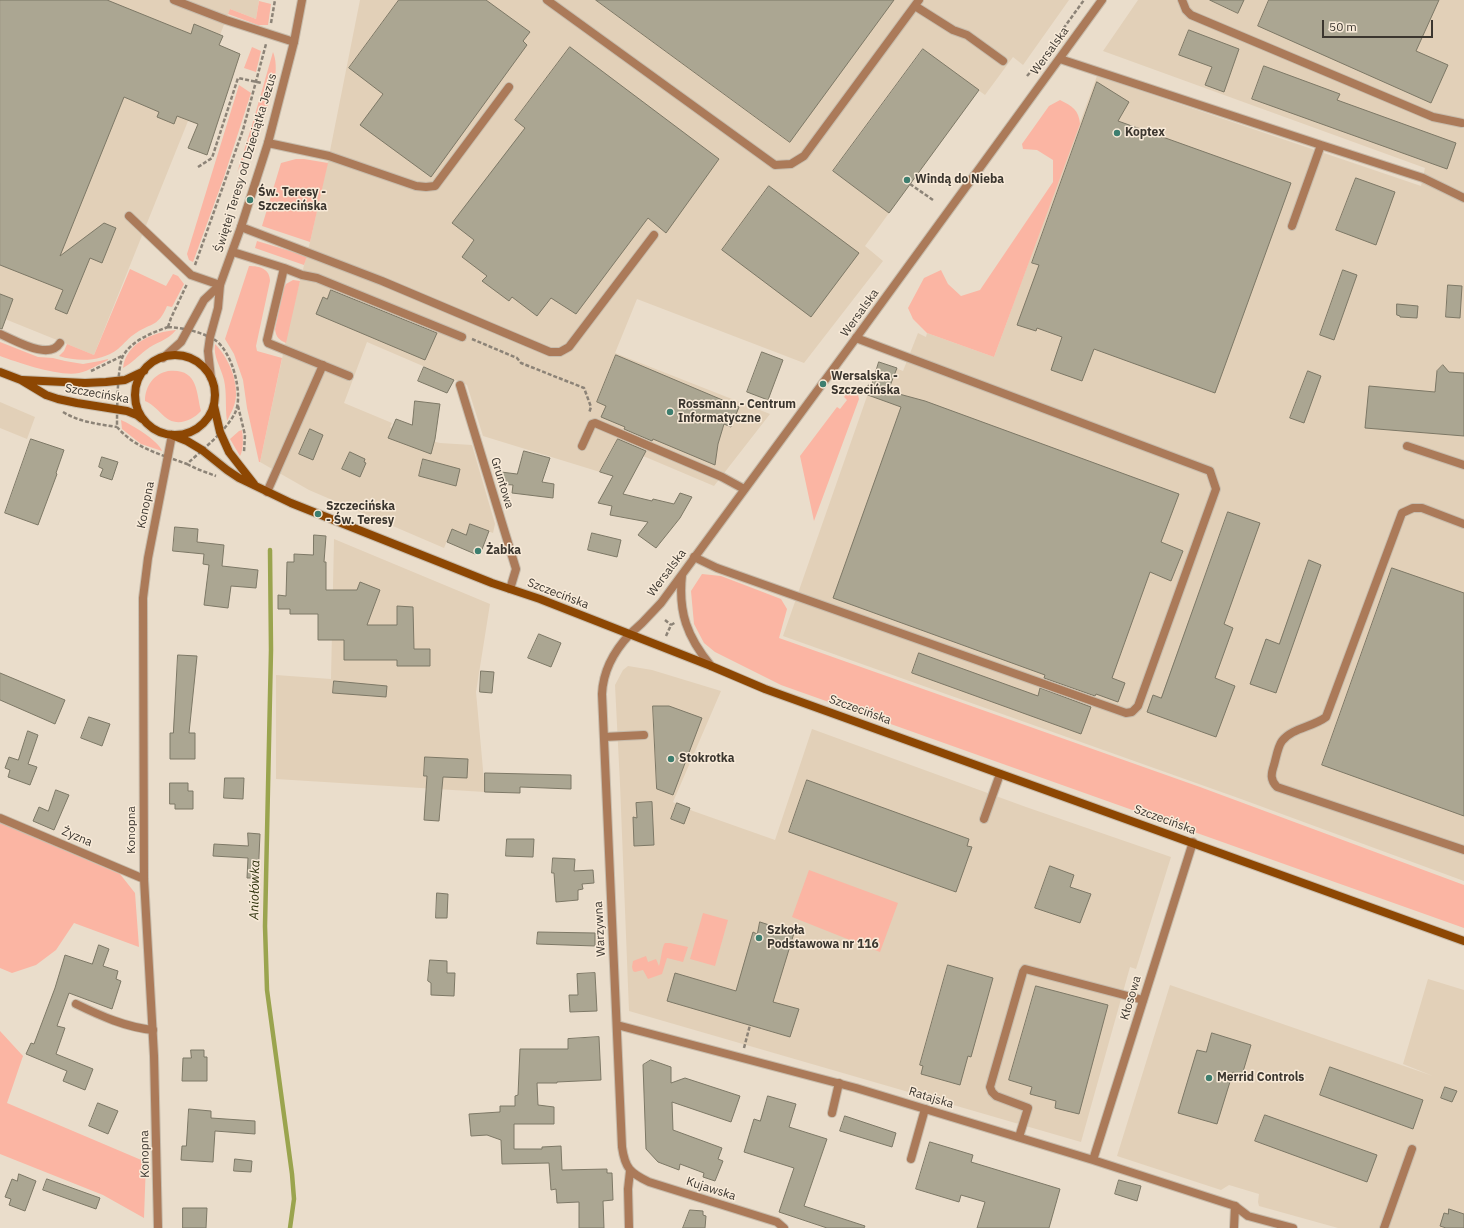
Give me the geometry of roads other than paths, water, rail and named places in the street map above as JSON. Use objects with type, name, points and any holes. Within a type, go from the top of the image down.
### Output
[{"type":"main road","points":[[178,356],[189,358],[202,366],[211,378],[215,394],[214,406],[209,416],[200,427],[187,434],[172,435],[159,432],[146,422],[139,411],[136,397],[138,382],[144,371],[152,363],[164,358],[178,356]]},
{"type":"main road","name":"Szczecińska","points":[[21,380],[77,382],[123,380],[144,371]]},
{"type":"main road","name":"Szczecińska","points":[[0,372],[21,380],[46,395],[77,404],[127,410],[146,422]]},
{"type":"main road","name":"Szczecińska","points":[[214,406],[216,420],[229,452],[255,485]]},
{"type":"main road","name":"Szczecińska","points":[[172,435],[196,447],[233,474],[267,492],[318,514],[630,634],[765,689],[1193,842],[1464,941]]},
{"type":"street","points":[[174,0],[226,20],[294,42]]},
{"type":"street","name":"Świętej Teresy od Dzieciątka Jezus","points":[[211,378],[208,351],[210,337],[218,308],[220,285],[233,252],[268,143],[294,42],[302,0]]},
{"type":"street","points":[[547,0],[775,165],[791,164],[804,156],[917,3],[954,30],[967,35],[1003,61]]},
{"type":"street","name":"Wersalska","points":[[630,634],[654,610],[704,544],[1102,0]]},
{"type":"street","points":[[1182,0],[1186,10],[1191,15],[1433,117],[1462,123]]},
{"type":"street","points":[[1060,59],[1424,178],[1464,198]]},
{"type":"street","points":[[268,143],[329,156],[416,186],[435,186],[510,87]]},
{"type":"street","points":[[1292,226],[1321,145]]},
{"type":"street","points":[[129,216],[191,275],[220,285]]},
{"type":"street","points":[[241,227],[382,281],[550,352],[560,352],[569,347],[654,235]]},
{"type":"street","points":[[233,252],[302,275],[317,278],[462,337]]},
{"type":"street","points":[[284,268],[267,340],[268,343],[349,376]]},
{"type":"street","name":"Świętej Teresy od Dzieciątka Jezus","points":[[164,358],[181,342],[204,300],[220,285]]},
{"type":"street","points":[[0,334],[32,348],[43,350],[52,351],[60,344]]},
{"type":"street","points":[[694,557],[717,568],[1126,713],[1132,712],[1138,706],[1216,489],[1210,471],[856,338]]},
{"type":"street","points":[[267,492],[323,365]]},
{"type":"street","name":"Gruntowa","points":[[460,385],[516,569],[510,589]]},
{"type":"street","points":[[582,446],[592,424],[595,423],[722,477],[744,489]]},
{"type":"street","name":"Konopna","points":[[158,1228],[153,1030],[144,879],[143,598],[148,558],[171,447],[172,435]]},
{"type":"street","points":[[1407,446],[1464,465]]},
{"type":"street","points":[[1464,524],[1422,508],[1413,508],[1402,513],[1326,717],[1320,722],[1292,733],[1282,741],[1271,776],[1273,783],[1277,787],[1464,850]]},
{"type":"street","points":[[682,573],[681,589],[684,618],[691,638],[702,656],[711,666]]},
{"type":"street","name":"Warzywna","points":[[629,1228],[628,1190],[630,1171],[626,1164],[622,1147],[602,694],[604,678],[610,662],[616,651],[630,634]]},
{"type":"street","points":[[604,737],[644,735]]},
{"type":"street","points":[[984,819],[1000,774]]},
{"type":"street","name":"Żyzna","points":[[0,818],[144,879]]},
{"type":"street","name":"Kłosowa","points":[[1093,1160],[1193,842]]},
{"type":"street","points":[[1019,1138],[1028,1108],[996,1096],[990,1087],[1025,969],[1143,1000]]},
{"type":"street","points":[[76,1004],[107,1019],[137,1028],[153,1030]]},
{"type":"street","name":"Ratajska","points":[[616,1025],[839,1083],[1093,1160],[1235,1206],[1248,1216],[1292,1228]]},
{"type":"street","points":[[832,1113],[839,1083]]},
{"type":"street","points":[[911,1159],[925,1109]]},
{"type":"street","points":[[1384,1228],[1412,1149]]},
{"type":"street","name":"Kujawska","points":[[630,1171],[649,1182],[777,1222],[784,1228]]},
{"type":"street","points":[[1234,1228],[1235,1206]]},
{"type":"waterway","name":"Aniołówka","points":[[270,550],[271,650],[265,926],[267,990],[292,1174],[294,1199],[290,1228]]},
{"type":"place","name":"Koptex","points":[[1117,133]]},
{"type":"place","name":"Windą do Nieba","points":[[907,180]]},
{"type":"place","name":"Św. Teresy - Szczecińska","points":[[250,200]]},
{"type":"place","name":"Wersalska - Szczecińska","points":[[823,384]]},
{"type":"place","name":"Rossmann - Centrum Informatyczne","points":[[670,412]]},
{"type":"place","name":"Szczecińska - Św. Teresy","points":[[318,514]]},
{"type":"place","name":"Żabka","points":[[478,551]]},
{"type":"place","name":"Stokrotka","points":[[671,759]]},
{"type":"place","name":"Szkoła Podstawowa nr 116","points":[[759,938]]},
{"type":"place","name":"Merrid Controls","points":[[1209,1078]]}]
